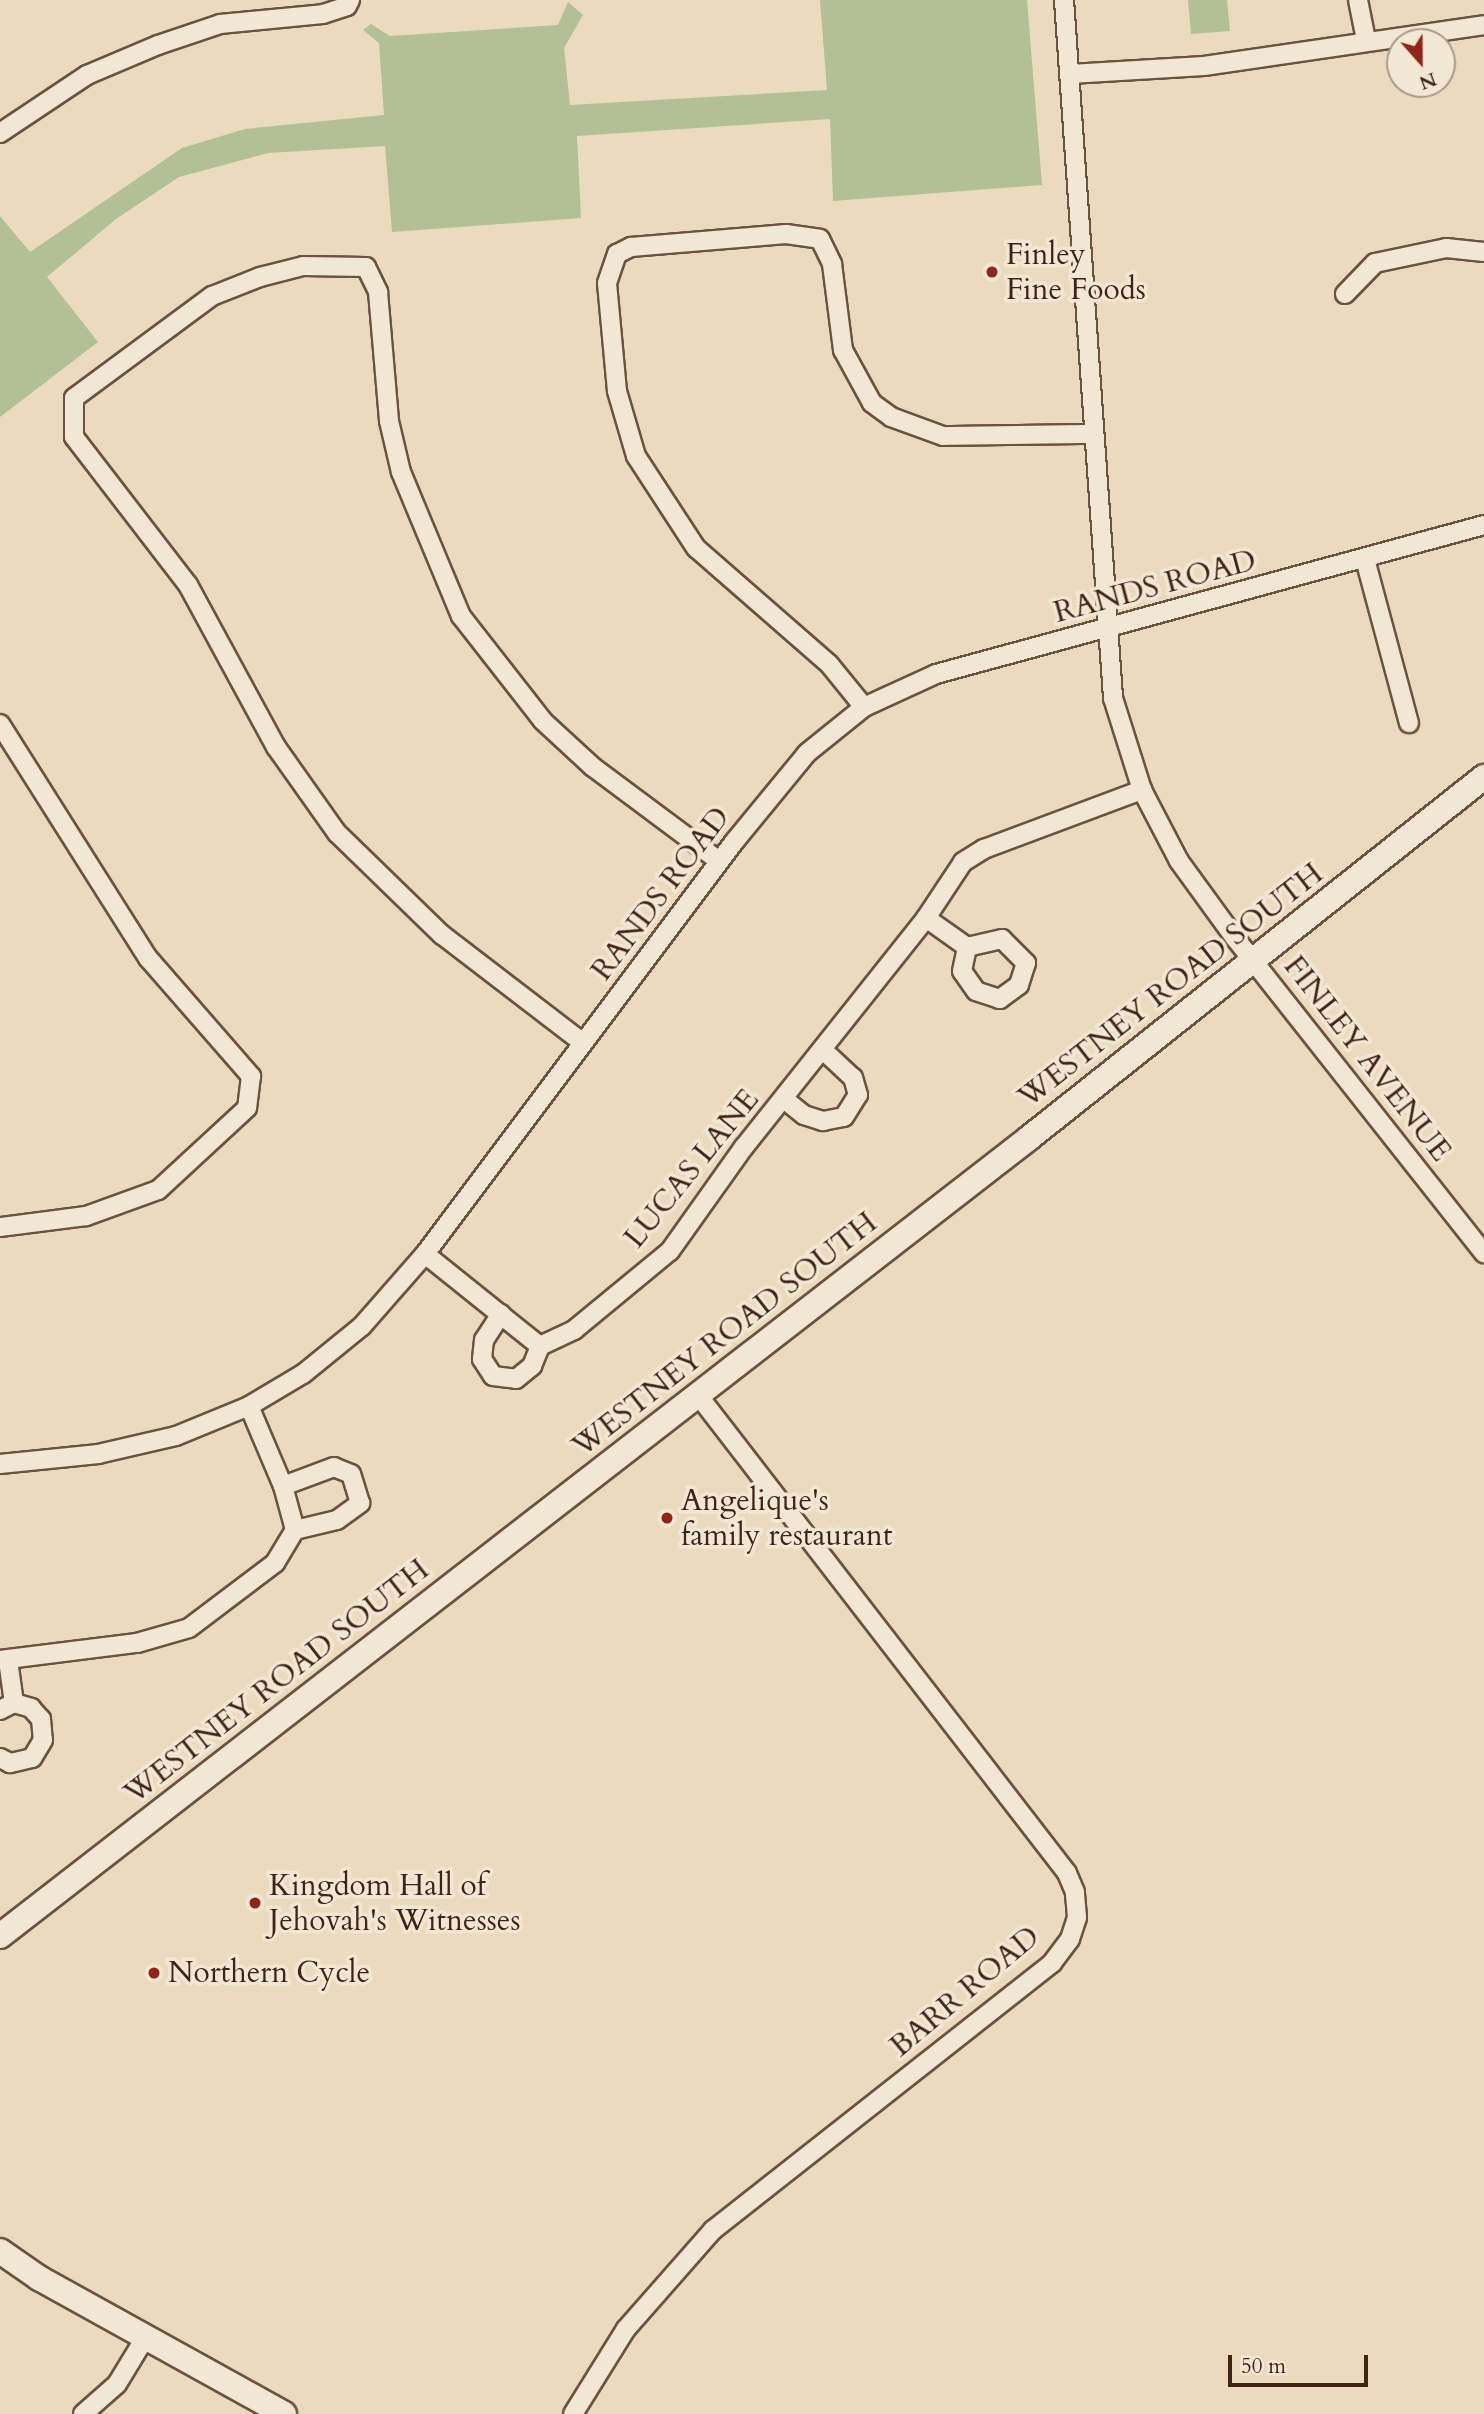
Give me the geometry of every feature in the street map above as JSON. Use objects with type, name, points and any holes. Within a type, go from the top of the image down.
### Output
[{"type":"main road","name":"WESTNEY ROAD SOUTH","points":[[0,1936],[1254,961],[1484,777]]},
{"type":"main road","points":[[0,2251],[145,2338],[284,2414]]},
{"type":"street","points":[[0,133],[88,75],[158,45],[220,24],[323,14],[347,6],[349,0]]},
{"type":"street","name":"FINLEY AVENUE","points":[[1064,0],[1112,698],[1142,790],[1179,861],[1254,961],[1484,1253]]},
{"type":"street","points":[[1358,0],[1366,40]]},
{"type":"street","points":[[1070,74],[1204,66],[1366,40],[1484,25]]},
{"type":"street","points":[[864,707],[829,664],[696,548],[636,456],[617,390],[607,283],[617,254],[631,247],[786,234],[820,239],[832,264],[843,350],[872,403],[891,417],[943,436],[1092,435]]},
{"type":"street","points":[[1345,295],[1375,263],[1446,248],[1484,252]]},
{"type":"street","points":[[583,1044],[442,935],[337,833],[276,747],[188,585],[74,437],[74,398],[212,296],[260,277],[303,266],[366,267],[378,292],[389,421],[401,472],[461,616],[542,721],[593,767],[719,860]]},
{"type":"street","name":"RANDS ROAD","points":[[0,1464],[98,1454],[176,1436],[249,1406],[303,1374],[362,1326],[425,1254],[719,860],[807,753],[864,707],[936,674],[1484,525]]},
{"type":"street","points":[[1365,559],[1409,723]]},
{"type":"street","points":[[0,724],[148,958],[251,1076],[247,1108],[158,1190],[86,1216],[0,1227]]},
{"type":"street","name":"LUCAS LANE","points":[[540,1346],[574,1330],[670,1251],[784,1099],[926,918],[963,862],[984,849],[1142,790]]},
{"type":"street","points":[[926,918],[967,947]]},
{"type":"street","name":"LUCAS LANE","points":[[784,1099],[804,1115],[823,1121],[844,1117],[858,1095],[853,1078],[824,1051]]},
{"type":"street","points":[[425,1254],[501,1314],[540,1346],[531,1366],[516,1380],[493,1376],[482,1359],[484,1340],[501,1314]]},
{"type":"street","name":"BARR ROAD","points":[[573,2414],[626,2329],[713,2230],[1052,1964],[1070,1939],[1077,1917],[1075,1892],[1067,1873],[698,1395]]},
{"type":"street","points":[[249,1406],[283,1486],[295,1530]]},
{"type":"street","points":[[0,1758],[10,1763],[32,1758],[43,1740],[41,1719],[31,1708],[7,1706],[4,1660],[137,1643],[190,1628],[275,1563],[295,1530],[337,1520],[360,1503],[351,1474],[334,1467],[283,1486]]},
{"type":"street","points":[[83,2414],[117,2384],[145,2338]]},
{"type":"green space","points":[[820,0],[1027,0],[1042,185],[833,201],[830,119],[577,136],[581,218],[392,232],[385,146],[268,153],[179,177],[116,219],[47,277],[98,342],[0,417],[0,216],[30,252],[182,148],[245,129],[384,115],[379,43],[363,30],[371,24],[390,36],[558,25],[568,2],[583,15],[564,48],[570,105],[827,90]]},
{"type":"green space","points":[[1188,0],[1227,0],[1230,31],[1191,34]]},
{"type":"place","name":"Finley Fine Foods","points":[[992,272]]},
{"type":"place","name":"Angelique's family restaurant","points":[[667,1518]]},
{"type":"place","name":"Kingdom Hall of Jehovah's Witnesses","points":[[255,1903]]},
{"type":"place","name":"Northern Cycle","points":[[154,1973]]}]
